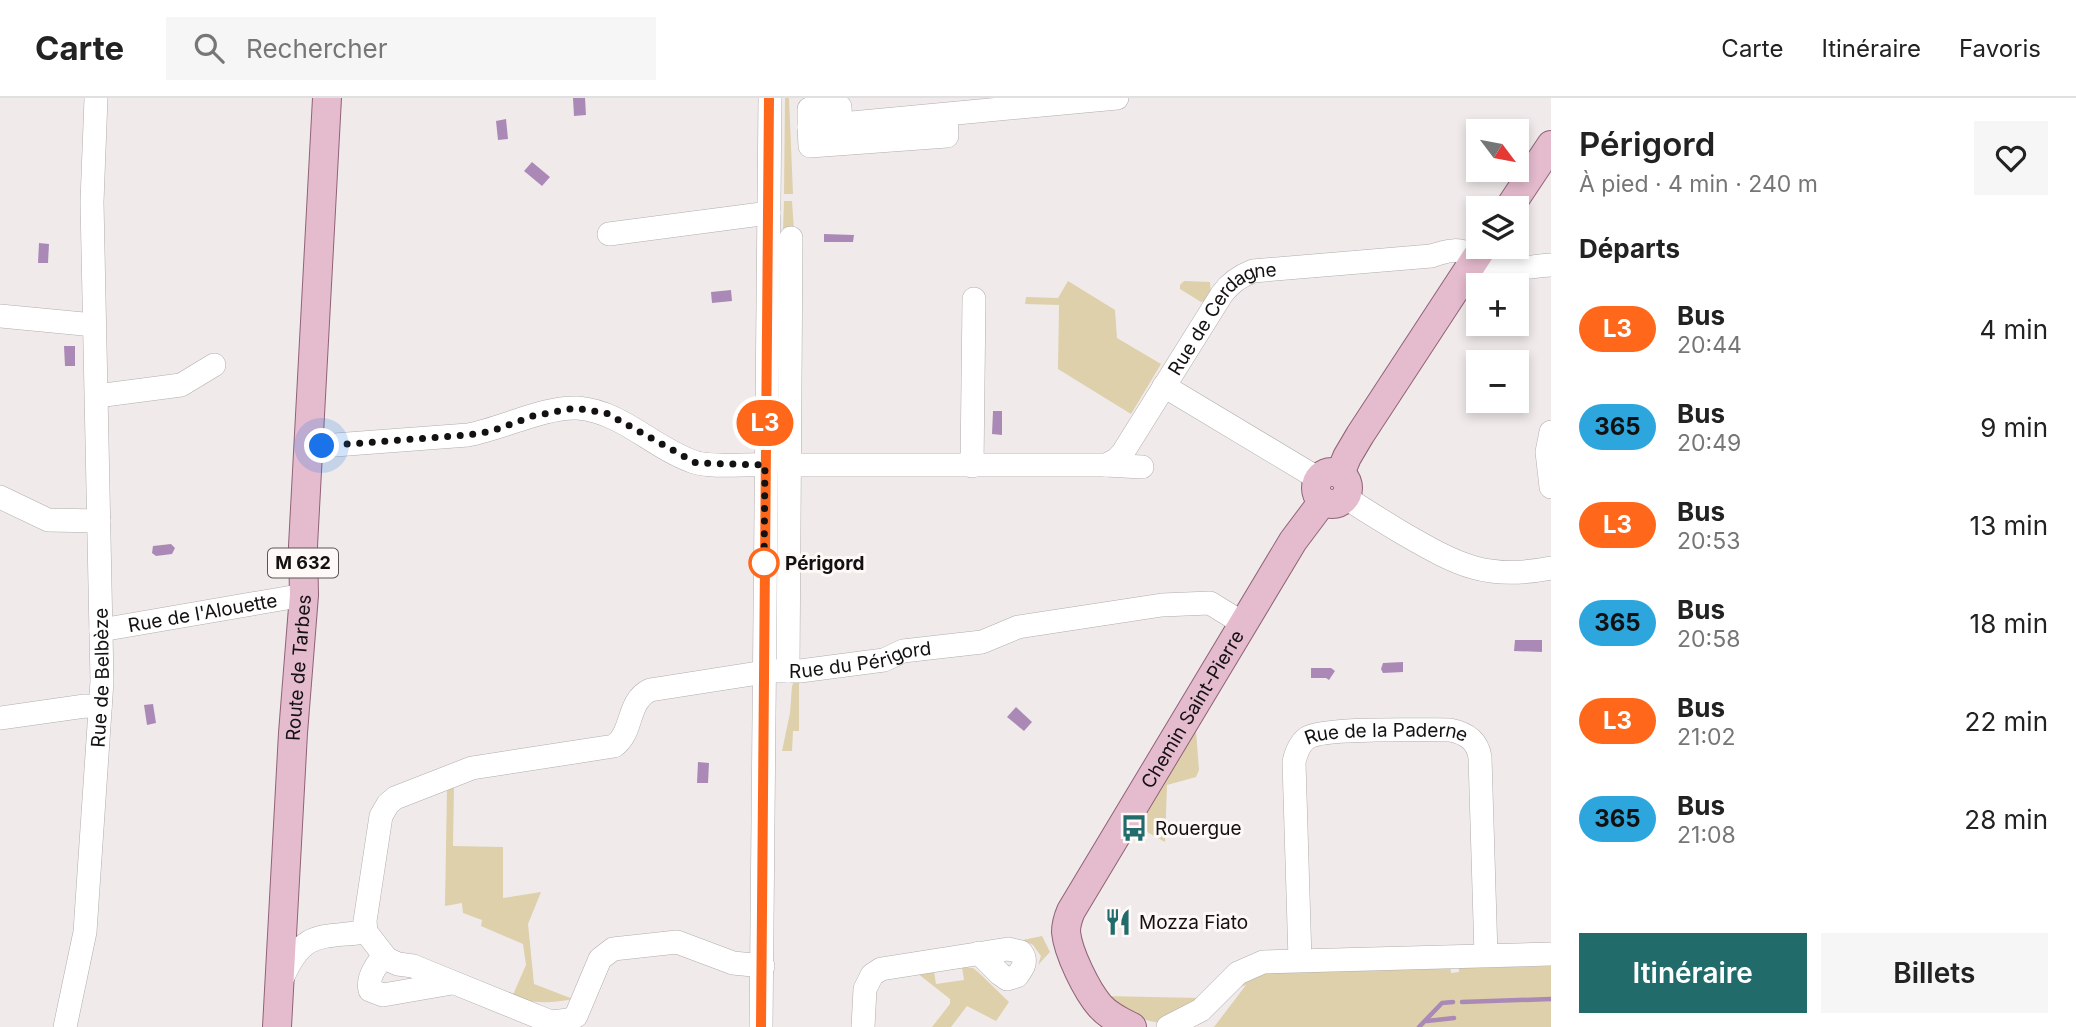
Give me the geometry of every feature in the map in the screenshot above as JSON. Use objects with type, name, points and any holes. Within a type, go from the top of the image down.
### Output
[{"type":"main road","name":"Route de Tarbes","points":[[277,1027],[293,733],[304,595],[303,546],[327,98]]},
{"type":"main road","points":[[1517,196],[1551,145]]},
{"type":"main road","name":"Chemin Saint-Pierre","points":[[1101,1027],[1094,998],[1068,941],[1066,923],[1070,911],[1293,541],[1332,488],[1367,424],[1475,259]]},
{"type":"main road","name":"Chemin Saint-Pierre","points":[[1094,998],[1111,1016],[1132,1027]]},
{"type":"street","name":"Rue de Belbèze","points":[[65,1027],[85,932],[102,681],[92,202],[96,98]]},
{"type":"street","points":[[761,1027],[769,98]]},
{"type":"street","points":[[946,115],[947,136],[810,146],[809,127],[1117,98]]},
{"type":"street","points":[[609,234],[769,214]]},
{"type":"street","points":[[788,671],[791,238]]},
{"type":"street","name":"Rue de Cerdagne","points":[[1106,465],[1122,454],[1227,288],[1244,274],[1253,271],[1432,256],[1466,258]]},
{"type":"street","points":[[1475,259],[1476,270],[1551,265]]},
{"type":"street","points":[[972,466],[974,299]]},
{"type":"street","points":[[0,316],[94,325]]},
{"type":"street","points":[[97,396],[181,385],[214,365]]},
{"type":"street","points":[[1164,386],[1459,564],[1502,573],[1551,568]]},
{"type":"street","points":[[308,447],[468,435],[492,431],[533,416],[575,408],[606,413],[696,463],[765,465]]},
{"type":"street","points":[[1551,432],[1547,463],[1551,487]]},
{"type":"street","points":[[788,465],[1142,467]]},
{"type":"street","points":[[0,498],[48,520],[99,521]]},
{"type":"street","name":"Rue de l'Alouette","points":[[101,630],[304,595]]},
{"type":"street","name":"Rue du Périgord","points":[[366,932],[365,921],[381,816],[388,804],[395,798],[472,768],[614,746],[624,737],[636,702],[646,692],[764,673],[884,660],[903,652],[982,642],[1018,627],[1162,605],[1210,603],[1244,624]]},
{"type":"street","points":[[0,718],[85,706],[100,707]]},
{"type":"street","name":"Rue de la Paderne","points":[[1300,960],[1294,762],[1298,749],[1308,738],[1336,732],[1450,730],[1464,734],[1475,743],[1480,757],[1486,955]]},
{"type":"street","points":[[279,985],[289,964],[304,943],[313,939],[366,932],[384,956],[395,963],[412,966],[543,1021],[569,1020],[576,1016],[600,959],[613,949],[677,942],[733,963],[763,966]]},
{"type":"street","points":[[863,1027],[863,994],[867,983],[876,972],[887,967],[979,953]]},
{"type":"street","points":[[1168,1027],[1195,1018],[1231,979],[1263,962],[1551,954]]},
{"type":"street","points":[[384,956],[369,983],[370,990],[376,993],[383,995],[452,984]]},
{"type":"shaded area","points":[[573,98],[585,98],[586,115],[574,116]]},
{"type":"shaded area","points":[[785,98],[789,98],[793,194],[784,194]]},
{"type":"shaded area","points":[[506,119],[508,139],[498,140],[496,121]]},
{"type":"shaded area","points":[[532,162],[550,177],[542,186],[524,171]]},
{"type":"shaded area","points":[[784,201],[792,201],[794,231],[783,231]]},
{"type":"shaded area","points":[[824,234],[854,235],[853,242],[824,242]]},
{"type":"shaded area","points":[[39,243],[49,244],[48,263],[38,263]]},
{"type":"shaded area","points":[[1068,281],[1115,310],[1117,338],[1161,364],[1131,414],[1058,369],[1059,305],[1025,304],[1026,297],[1058,298]]},
{"type":"shaded area","points":[[1184,281],[1210,282],[1211,296],[1201,302],[1180,289]]},
{"type":"shaded area","points":[[731,290],[732,301],[712,303],[711,292]]},
{"type":"shaded area","points":[[64,346],[75,346],[75,366],[65,366]]},
{"type":"shaded area","points":[[993,411],[1002,411],[1002,435],[992,434]]},
{"type":"shaded area","points":[[171,544],[175,548],[172,554],[156,556],[152,553],[153,546]]},
{"type":"shaded area","points":[[1515,640],[1542,640],[1542,652],[1514,651]]},
{"type":"shaded area","points":[[1403,662],[1403,672],[1383,673],[1381,669],[1383,663]]},
{"type":"shaded area","points":[[1311,668],[1331,668],[1335,671],[1329,680],[1311,678]]},
{"type":"shaded area","points":[[801,680],[799,731],[793,731],[792,751],[782,751],[790,713],[792,686],[794,682]]},
{"type":"shaded area","points":[[153,704],[156,723],[147,725],[144,705]]},
{"type":"shaded area","points":[[1016,707],[1032,722],[1024,731],[1007,717]]},
{"type":"shaded area","points":[[1196,731],[1199,770],[1196,777],[1167,785],[1165,842],[1138,827]]},
{"type":"shaded area","points":[[698,762],[709,763],[708,783],[697,783]]},
{"type":"shaded area","points":[[454,786],[453,846],[503,847],[503,898],[541,892],[528,924],[534,984],[573,999],[542,1002],[512,997],[526,965],[523,944],[481,926],[482,920],[463,913],[462,903],[445,906],[447,788]]},
{"type":"shaded area","points":[[1042,936],[1050,952],[1038,965],[1041,956],[1033,945],[1023,940]]},
{"type":"shaded area","points":[[1450,962],[1451,973],[1459,972],[1459,962],[1469,968],[1551,966],[1551,1027],[1214,1027],[1246,985],[1237,988],[1252,972],[1442,968]]},
{"type":"shaded area","points":[[962,967],[973,968],[1009,1002],[996,1021],[967,1006],[951,1027],[932,1027],[950,1004],[950,999],[917,973],[934,971],[936,984],[964,980]]},
{"type":"shaded area","points":[[1102,996],[1201,998],[1178,1018],[1161,1023],[1134,1015]]},
{"type":"waterway","points":[[1462,1002],[1551,999]]},
{"type":"waterway","points":[[1419,1027],[1442,1003],[1453,1002]]},
{"type":"waterway","points":[[1427,1021],[1454,1018]]},
{"type":"bus line","name":"L3","points":[[761,1027],[769,98]]},
{"type":"place","name":"Périgord","points":[[764,563]]},
{"type":"place","name":"Rouergue","points":[[1134,828]]},
{"type":"place","name":"Mozza Fiato","points":[[1118,922]]},
{"type":"route","points":[[322,446],[468,435],[492,431],[533,416],[575,408],[606,413],[696,463],[765,465],[764,563]]}]
